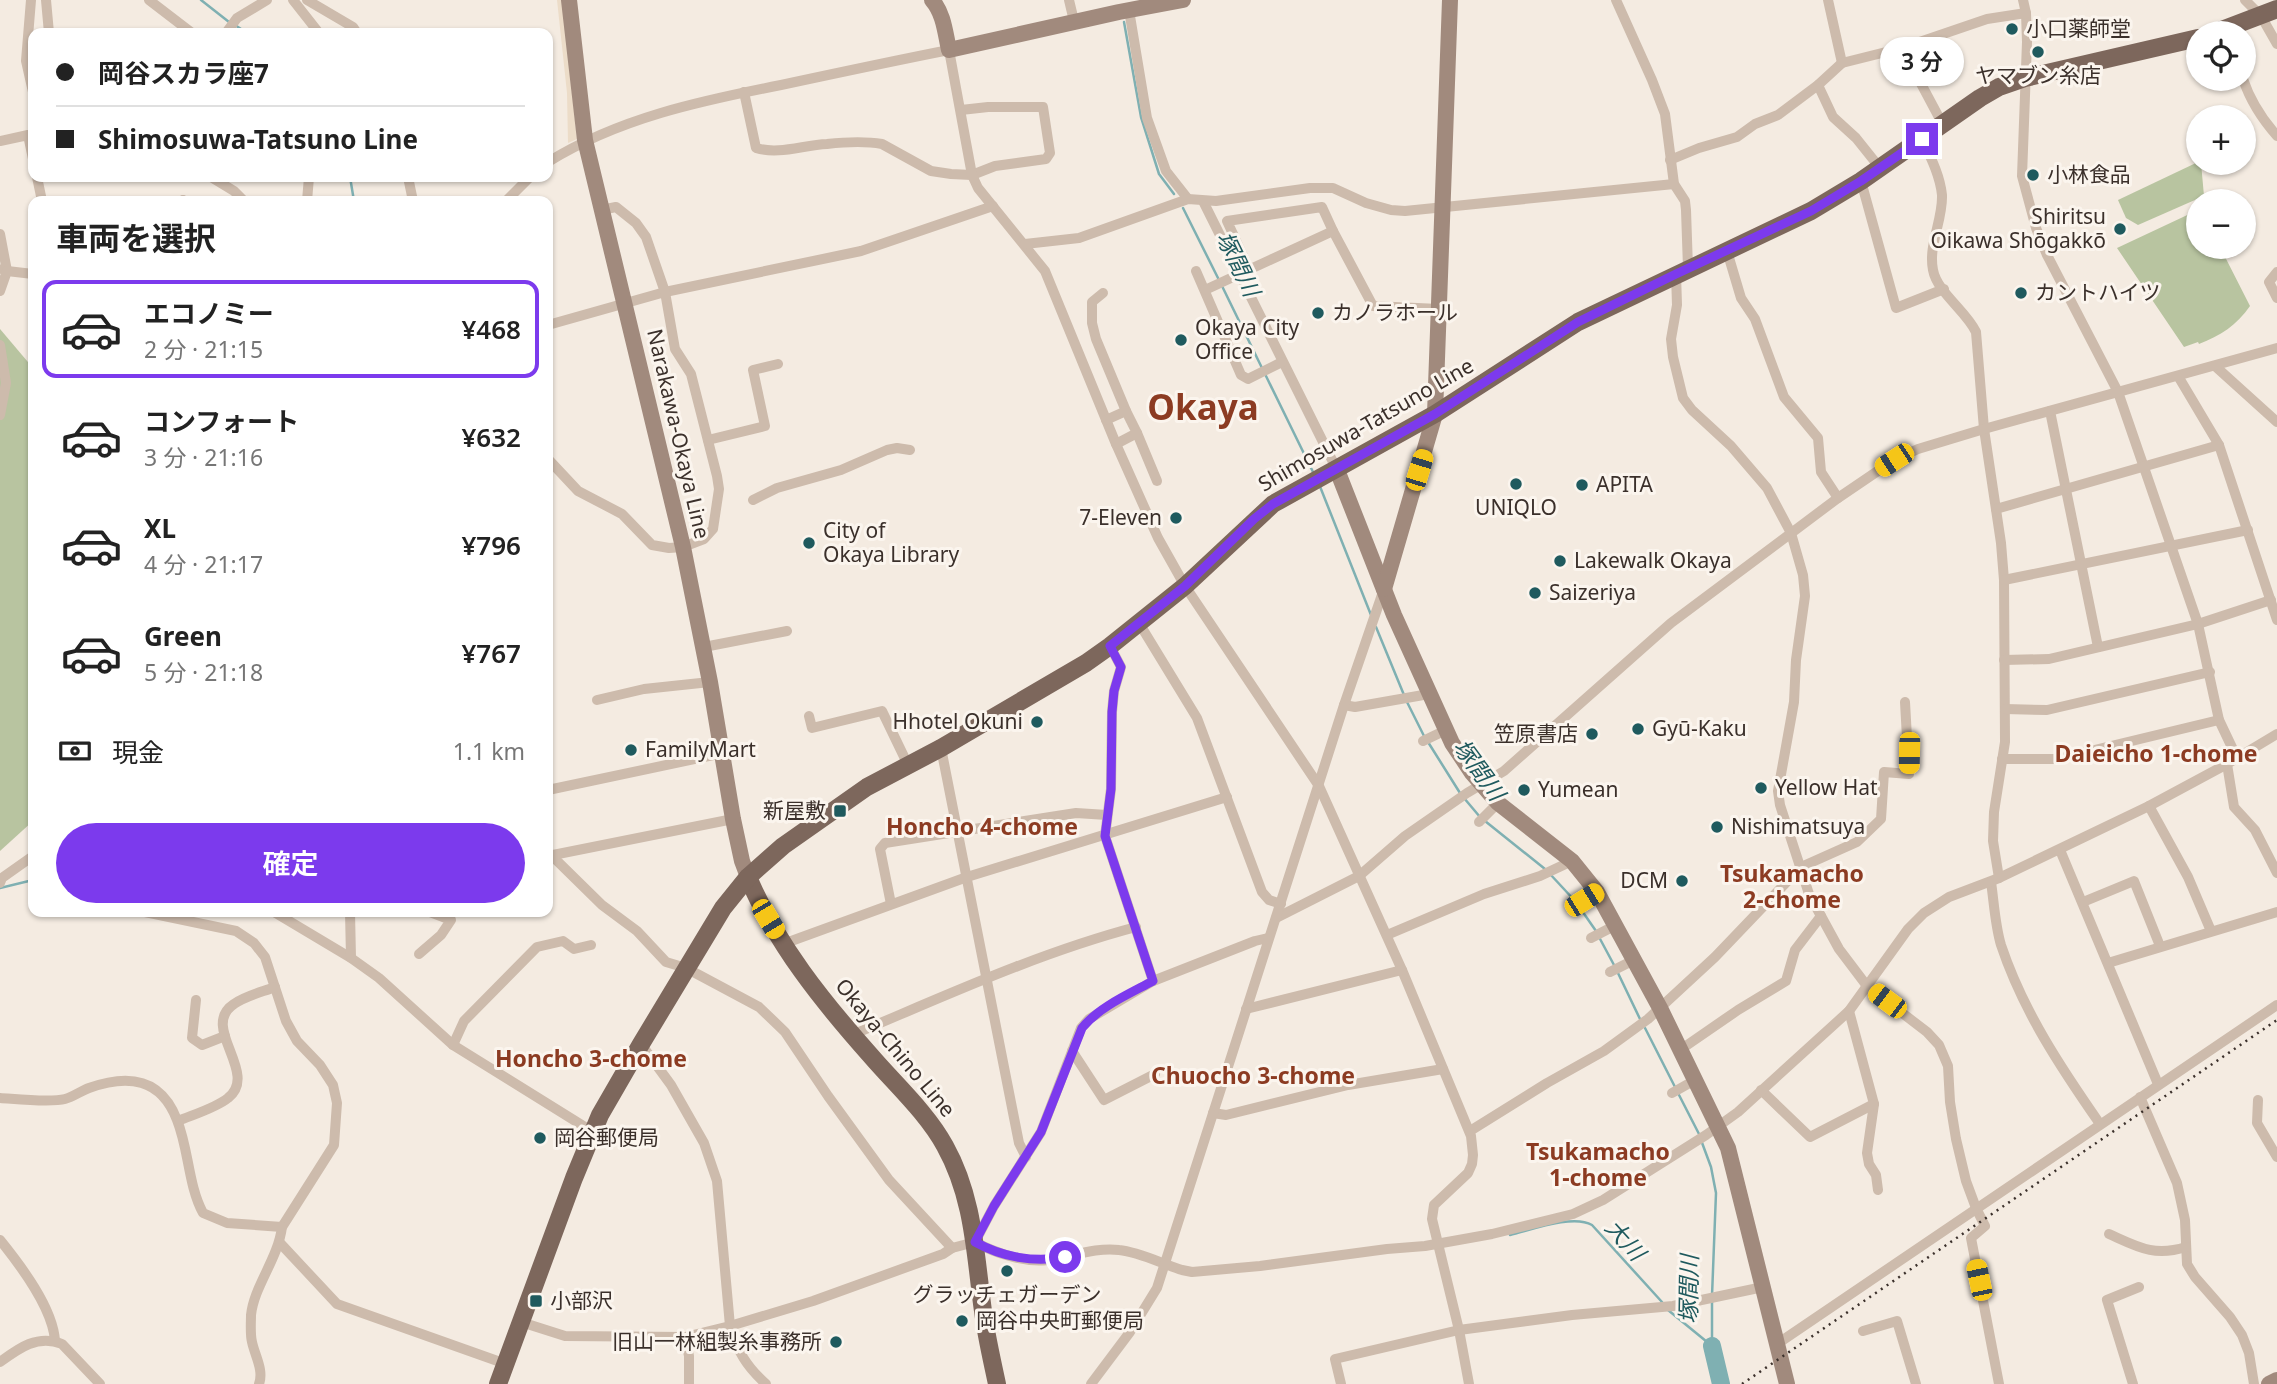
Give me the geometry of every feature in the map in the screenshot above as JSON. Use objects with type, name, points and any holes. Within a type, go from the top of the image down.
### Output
[{"type":"main road","points":[[2250,21],[2269,13]]},
{"type":"main road","name":"Shimosuwa-Tatsuno Line","points":[[498,1384],[600,1115],[723,908],[748,877],[783,846],[867,787],[941,748],[1086,663],[1185,586],[1273,504],[1435,414],[1578,322],[1811,211],[1861,181],[1942,123],[1999,87],[2025,78],[2186,41]]},
{"type":"main road","name":"Okaya-Chino Line","points":[[748,877],[782,944],[852,1035],[929,1122],[945,1145],[968,1203],[983,1313],[997,1384]]},
{"type":"street","points":[[29,28],[31,0]]},
{"type":"street","points":[[46,0],[49,28]]},
{"type":"street","points":[[149,0],[185,28]]},
{"type":"street","points":[[230,28],[237,18],[267,0]]},
{"type":"street","points":[[293,0],[315,28]]},
{"type":"street","points":[[307,0],[354,28]]},
{"type":"street","name":"Narakawa-Okaya Line","points":[[569,0],[585,141],[683,547],[704,648],[741,861],[748,877]]},
{"type":"street","points":[[932,0],[944,22],[968,162],[978,188],[1045,271],[1116,444],[1158,538],[1185,586],[1319,786],[1387,935],[1470,1131],[1472,1164],[1468,1172],[1434,1205],[1432,1219],[1469,1384]]},
{"type":"street","points":[[1069,0],[1074,22]]},
{"type":"street","points":[[553,159],[585,141],[680,106],[949,50],[1074,22],[1122,7],[1183,0]]},
{"type":"street","points":[[1091,1384],[1157,1288],[1166,1265],[1268,938],[1384,589],[1435,414],[1450,0]]},
{"type":"street","points":[[1616,0],[1665,114],[1674,184],[1685,201],[1682,271],[1671,339],[1672,357],[1684,398],[1692,410],[1731,446],[1767,488],[1791,533],[1803,575],[1805,596],[1796,660],[1794,702],[1778,791],[1780,804],[1809,894],[1839,949],[1867,986],[1927,1032],[1939,1045],[1948,1066],[1956,1139],[1966,1181],[1985,1226],[1971,1238],[1999,1384]]},
{"type":"street","points":[[1828,0],[1842,63]]},
{"type":"street","points":[[2023,0],[2026,13],[2021,165],[2036,228],[2062,286],[2118,393],[2198,624],[2219,720],[2232,762],[2234,807],[2255,830],[2277,873]]},
{"type":"street","points":[[2245,0],[2269,13],[2277,44]]},
{"type":"street","points":[[1122,7],[1147,118],[1166,171],[1188,198]]},
{"type":"street","points":[[1670,160],[1737,137],[1755,124],[1777,115],[1818,85],[1842,63],[1902,48],[1987,19],[2026,13]]},
{"type":"street","points":[[28,37],[28,70]]},
{"type":"street","points":[[1902,48],[1942,123]]},
{"type":"street","points":[[1818,85],[1833,117],[1856,138],[1880,168]]},
{"type":"street","points":[[2247,91],[2265,122],[2277,136]]},
{"type":"street","points":[[744,92],[756,148],[776,151],[827,144],[874,143],[882,144],[931,171],[972,175],[995,166],[1046,159],[1050,153],[1043,107],[961,110]]},
{"type":"street","points":[[0,141],[28,135]]},
{"type":"street","points":[[1922,139],[1938,176],[1942,196],[1932,261],[1933,274],[1976,332],[1984,429],[2004,580],[2005,742],[1994,812],[1993,841],[2001,944],[2028,1011],[2061,1069],[2100,1124]]},
{"type":"street","points":[[1861,181],[1896,308],[1944,289]]},
{"type":"street","points":[[219,182],[239,196]]},
{"type":"street","points":[[511,196],[525,182]]},
{"type":"street","points":[[1025,244],[1079,238],[1188,198],[1202,201],[1310,188],[1333,188],[1366,203],[1405,211],[1674,184]]},
{"type":"street","points":[[1202,201],[1244,273]]},
{"type":"street","points":[[553,324],[665,292],[861,251],[993,206]]},
{"type":"street","points":[[553,464],[578,491],[622,514],[652,545],[683,547],[704,539],[713,529],[719,489],[718,476],[691,374],[676,349],[665,292],[646,237],[636,223],[616,207],[601,210]]},
{"type":"street","points":[[1439,309],[1374,306],[1322,207],[1227,221],[1244,273],[1282,362],[1337,470],[1384,589],[1434,736],[1482,785],[1493,807],[1572,862],[1610,928],[1621,966],[1649,1018],[1680,1050],[1683,1086],[1712,1131],[1728,1148],[1787,1384]]},
{"type":"street","points":[[1210,288],[1333,231]]},
{"type":"street","points":[[0,234],[3,270],[0,291]]},
{"type":"street","points":[[1727,251],[1741,298],[1755,319],[1784,397],[1818,438],[1821,472],[1838,498]]},
{"type":"street","points":[[3,270],[28,273]]},
{"type":"street","points":[[1196,271],[1210,288],[1241,375],[1248,379],[1282,362]]},
{"type":"street","points":[[2277,272],[2269,282],[2277,298]]},
{"type":"street","points":[[1103,293],[1092,302],[1092,323],[1096,340],[1157,481]]},
{"type":"street","points":[[0,345],[5,383],[0,415]]},
{"type":"street","points":[[1276,918],[1359,876],[1405,836],[1504,771],[1671,623],[1838,498],[1894,460],[1918,449],[1984,429],[2277,348]]},
{"type":"street","points":[[708,440],[765,426],[753,370],[778,363]]},
{"type":"street","points":[[2215,366],[2277,422]]},
{"type":"street","points":[[2178,376],[2218,445],[2277,620]]},
{"type":"street","points":[[1106,420],[1126,411]]},
{"type":"street","points":[[2050,411],[2098,647]]},
{"type":"street","points":[[1116,444],[1137,433]]},
{"type":"street","points":[[1996,509],[2218,445]]},
{"type":"street","points":[[753,500],[778,488],[841,470],[887,450],[910,450]]},
{"type":"street","points":[[2004,580],[2248,530]]},
{"type":"street","points":[[2004,660],[2049,659],[2198,624],[2271,600]]},
{"type":"street","points":[[1139,623],[1197,718],[1262,892],[1269,900],[1280,904]]},
{"type":"street","points":[[704,648],[787,631]]},
{"type":"street","points":[[1110,646],[1121,667],[1114,691],[1112,712],[1111,789],[1105,836],[1153,981]]},
{"type":"street","points":[[2005,709],[2047,710],[2210,672]]},
{"type":"street","points":[[597,700],[644,689],[710,682]]},
{"type":"street","points":[[1344,705],[1355,707],[1422,696]]},
{"type":"street","points":[[1470,1131],[1604,1051],[1649,1018],[1715,957],[1801,867],[1857,842],[1881,819],[1884,772],[1909,774],[1905,702]]},
{"type":"street","points":[[809,716],[812,728],[882,711],[908,765]]},
{"type":"street","points":[[2001,759],[2057,759],[2219,720]]},
{"type":"street","points":[[520,1322],[565,1336],[685,1336],[730,1326],[813,1301],[943,1254],[952,1248],[975,1242],[991,1251],[1046,1261],[1103,1250],[1120,1250],[1192,1272],[1436,1244],[1492,1234],[1573,1214],[1602,1200],[1738,1112],[1849,1012],[1908,929],[1924,913],[1949,897],[1995,880],[2149,806],[2232,762],[2277,734]]},
{"type":"street","points":[[941,748],[1019,1143],[1027,1157]]},
{"type":"street","points":[[553,789],[723,753]]},
{"type":"street","points":[[782,944],[967,877],[1227,797]]},
{"type":"street","points":[[2149,806],[2188,877],[2211,931]]},
{"type":"street","points":[[1479,822],[1493,807]]},
{"type":"street","points":[[891,904],[880,849],[885,843],[1076,813],[1107,815]]},
{"type":"street","points":[[553,854],[733,819]]},
{"type":"street","points":[[2060,850],[2158,1084]]},
{"type":"street","points":[[0,883],[2,878],[28,860]]},
{"type":"street","points":[[553,860],[601,905],[638,931],[666,962],[686,968],[759,1007],[785,1032],[889,1180],[952,1248]]},
{"type":"street","points":[[1387,935],[1484,894],[1572,862]]},
{"type":"street","points":[[2083,902],[2134,881],[2160,946]]},
{"type":"street","points":[[1572,908],[1591,896]]},
{"type":"street","points":[[2108,963],[2277,912]]},
{"type":"street","points":[[1680,1050],[1786,981],[1795,950],[1821,916]]},
{"type":"street","points":[[164,917],[236,931],[254,943],[265,957],[286,1021],[297,1041],[320,1065],[332,1085],[337,1103],[334,1145],[282,1227],[280,1243],[253,1306],[251,1339],[260,1367],[259,1384]]},
{"type":"street","points":[[282,917],[379,978],[453,1045],[593,1132]]},
{"type":"street","points":[[350,917],[351,958]]},
{"type":"street","points":[[419,954],[441,934],[451,920],[443,917]]},
{"type":"street","points":[[852,1035],[1092,939],[1136,927]]},
{"type":"street","points":[[1591,938],[1610,928]]},
{"type":"street","points":[[975,1242],[994,1206],[1027,1157],[1049,1114],[1072,1051],[1089,1019],[1153,981],[1268,938]]},
{"type":"street","points":[[453,1045],[464,1021],[537,947],[563,941],[574,949],[591,945]]},
{"type":"street","points":[[1246,1009],[1402,970]]},
{"type":"street","points":[[178,1121],[228,1099],[236,1089],[239,1076],[223,1029],[225,1015],[233,1004],[275,987]]},
{"type":"street","points":[[196,1000],[192,1038],[202,1045],[225,1035]]},
{"type":"street","points":[[1777,1344],[2277,1005]]},
{"type":"street","points":[[1849,1012],[1874,1104],[1867,1153],[1869,1164],[1876,1175],[1878,1190]]},
{"type":"street","points":[[640,1044],[671,1085],[705,1143],[717,1181],[730,1326],[736,1348],[745,1363],[766,1384]]},
{"type":"street","points":[[1072,1051],[1104,1100],[1156,1074]]},
{"type":"street","points":[[1213,1113],[1226,1115],[1348,1085],[1443,1069]]},
{"type":"street","points":[[0,1098],[63,1100],[87,1088],[130,1079],[152,1087],[167,1100],[178,1121],[196,1201],[203,1213],[227,1223],[282,1227]]},
{"type":"street","points":[[1760,1090],[1810,1137],[1874,1104]]},
{"type":"street","points":[[2140,1097],[2177,1183],[2185,1220],[2187,1264],[2195,1278],[2230,1317],[2242,1335],[2249,1353],[2254,1384]]},
{"type":"street","points":[[2258,1100],[2257,1123],[2277,1157]]},
{"type":"street","points":[[2109,1234],[2138,1247],[2167,1253],[2186,1247]]},
{"type":"street","points":[[0,1240],[25,1271],[54,1328],[55,1341]]},
{"type":"street","points":[[280,1243],[338,1304],[506,1364]]},
{"type":"street","points":[[1340,1384],[1335,1359],[1458,1330],[1572,1315],[1673,1306],[1763,1287]]},
{"type":"street","points":[[2133,1384],[2107,1300],[2139,1287]]},
{"type":"street","points":[[1863,1331],[1896,1321],[1916,1384]]},
{"type":"street","points":[[685,1336],[690,1356],[689,1384]]},
{"type":"street","points":[[0,1362],[16,1349],[41,1339],[55,1341],[62,1344],[100,1384]]},
{"type":"street","points":[[2269,1384],[2277,1380]]},
{"type":"green space","points":[[2186,168],[2186,175],[2202,175],[2203,189],[2186,189],[2186,204],[2138,225],[2126,218],[2118,200]]},
{"type":"green space","points":[[2186,216],[2186,259],[2226,259],[2250,306],[2240,319],[2221,333],[2199,344],[2198,342],[2184,347],[2117,248]]},
{"type":"green space","points":[[0,329],[28,362],[28,826],[0,851]]},
{"type":"shaded area","points":[[557,0],[562,0],[577,139],[568,143],[567,93]]},
{"type":"waterway","name":"大川","points":[[201,0],[229,22]]},
{"type":"waterway","name":"塚間川","points":[[1124,22],[1141,117],[1159,174],[1174,194]]},
{"type":"waterway","name":"大川","points":[[235,25],[240,28]]},
{"type":"waterway","name":"大川","points":[[351,182],[353,196]]},
{"type":"waterway","name":"塚間川","points":[[1183,208],[1219,280]]},
{"type":"waterway","name":"塚間川","points":[[1222,286],[1262,368]]},
{"type":"waterway","name":"塚間川","points":[[1265,374],[1313,472]]},
{"type":"waterway","name":"塚間川","points":[[1319,484],[1371,615]]},
{"type":"waterway","name":"塚間川","points":[[1376,627],[1404,695]]},
{"type":"waterway","name":"塚間川","points":[[1407,702],[1424,736]]},
{"type":"waterway","name":"塚間川","points":[[1428,742],[1460,793]]},
{"type":"waterway","name":"塚間川","points":[[1464,798],[1480,817]]},
{"type":"waterway","name":"塚間川","points":[[1485,821],[1545,869]]},
{"type":"waterway","name":"塚間川","points":[[1550,874],[1576,902]]},
{"type":"waterway","points":[[0,888],[28,881]]},
{"type":"waterway","name":"塚間川","points":[[1580,908],[1596,931]]},
{"type":"waterway","name":"塚間川","points":[[1599,937],[1614,965]]},
{"type":"waterway","name":"塚間川","points":[[1617,971],[1640,1019]]},
{"type":"waterway","name":"塚間川","points":[[1645,1028],[1675,1087]]},
{"type":"waterway","name":"塚間川","points":[[1678,1093],[1699,1134]]},
{"type":"waterway","name":"塚間川","points":[[1701,1140],[1711,1167],[1716,1193],[1712,1296]]},
{"type":"waterway","name":"大川","points":[[1510,1235],[1563,1222],[1584,1222],[1592,1225],[1662,1302]]},
{"type":"waterway","name":"塚間川","points":[[1712,1302],[1712,1346]]},
{"type":"waterway","name":"大川","points":[[1668,1310],[1712,1346]]},
{"type":"waterway","name":"塚間川","points":[[1712,1346],[1721,1384]]},
{"type":"railway","points":[[1742,1384],[2277,1020]]},
{"type":"place","name":"小口薬師堂","points":[[2012,29]]},
{"type":"place","name":"ヤマブン糸店","points":[[2038,52]]},
{"type":"place","name":"小林食品","points":[[2033,175]]},
{"type":"place","name":"Shiritsu Oikawa Shōgakkō","points":[[2120,229]]},
{"type":"place","name":"カントハイツ","points":[[2021,293]]},
{"type":"place","name":"カノラホール","points":[[1318,313]]},
{"type":"place","name":"Okaya City Office","points":[[1181,340]]},
{"type":"place","name":"UNIQLO","points":[[1516,484]]},
{"type":"place","name":"APITA","points":[[1582,485]]},
{"type":"place","name":"7-Eleven","points":[[1176,518]]},
{"type":"place","name":"City of Okaya Library","points":[[809,543]]},
{"type":"place","name":"Lakewalk Okaya","points":[[1560,561]]},
{"type":"place","name":"Saizeriya","points":[[1535,593]]},
{"type":"place","name":"Hhotel Okuni","points":[[1037,722]]},
{"type":"place","name":"Gyū-Kaku","points":[[1638,729]]},
{"type":"place","name":"笠原書店","points":[[1592,734]]},
{"type":"place","name":"FamilyMart","points":[[631,750]]},
{"type":"place","name":"Yellow Hat","points":[[1761,788]]},
{"type":"place","name":"Yumean","points":[[1524,790]]},
{"type":"place","name":"新屋敷","points":[[840,811]]},
{"type":"place","name":"Nishimatsuya","points":[[1717,827]]},
{"type":"place","name":"DCM","points":[[1682,881]]},
{"type":"place","name":"岡谷郵便局","points":[[540,1138]]},
{"type":"place","name":"グラッチェガーデン","points":[[1007,1271]]},
{"type":"place","name":"小部沢","points":[[536,1301]]},
{"type":"place","name":"岡谷中央町郵便局","points":[[962,1321]]},
{"type":"place","name":"旧山一林組製糸事務所","points":[[836,1342]]},
{"type":"district","name":"Okaya","points":[[1203,408]]},
{"type":"district","name":"Daieicho 1-chome","points":[[2156,754]]},
{"type":"district","name":"Honcho 4-chome","points":[[982,827]]},
{"type":"district","name":"Tsukamacho 2-chome","points":[[1792,887]]},
{"type":"district","name":"Honcho 3-chome","points":[[591,1059]]},
{"type":"district","name":"Chuocho 3-chome","points":[[1253,1076]]},
{"type":"district","name":"Tsukamacho 1-chome","points":[[1598,1165]]},
{"type":"route","points":[[1065,1257],[1046,1261],[1033,1260],[991,1251],[975,1242],[994,1206],[1041,1132],[1082,1028],[1089,1019],[1106,1007],[1153,981],[1105,836],[1111,789],[1112,712],[1114,691],[1121,667],[1110,646],[1185,586],[1273,504],[1435,414],[1578,322],[1811,211],[1922,139]]}]
